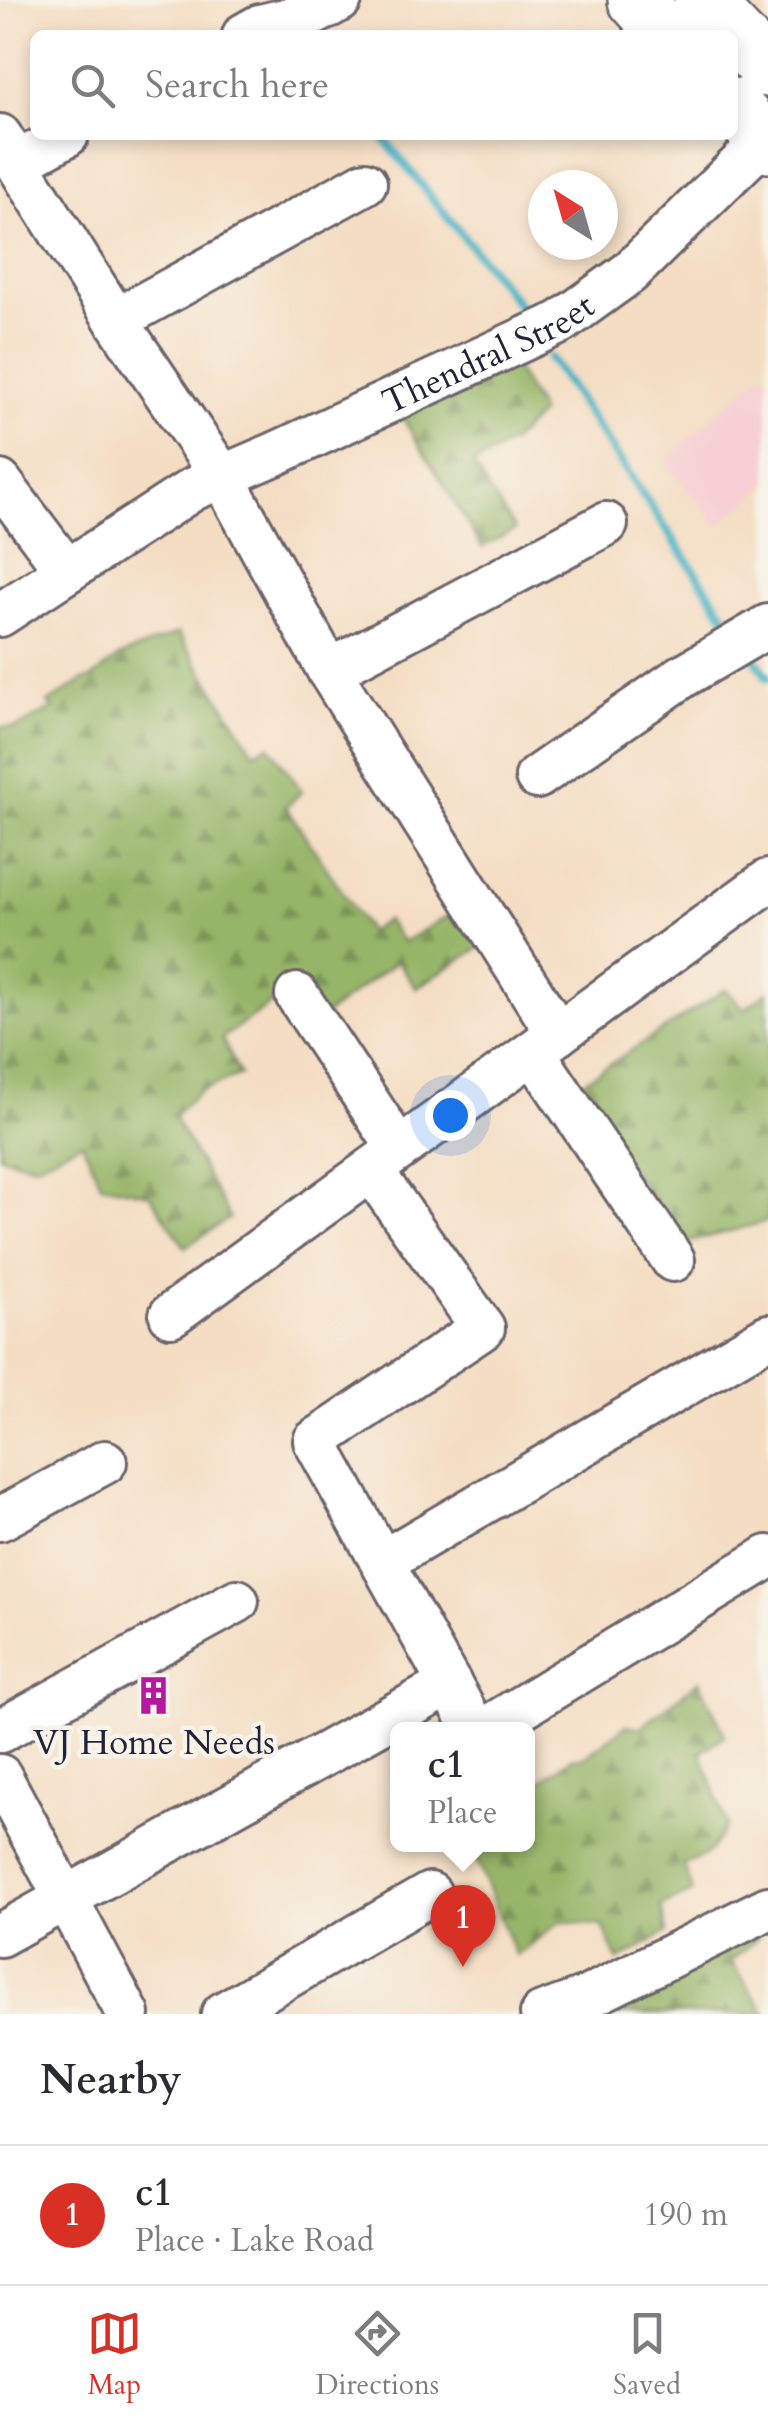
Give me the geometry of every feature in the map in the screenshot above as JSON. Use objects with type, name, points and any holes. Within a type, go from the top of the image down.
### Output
[{"type":"highway","points":[[636,0],[663,30]]},
{"type":"highway","points":[[702,0],[730,30]]},
{"type":"highway","points":[[738,38],[768,70]]},
{"type":"street","points":[[253,30],[315,13],[340,0]]},
{"type":"street","name":"Thendral Street","points":[[0,615],[193,489],[560,322],[629,272],[755,130]]},
{"type":"street","points":[[48,140],[9,150],[116,320],[223,478],[329,671],[673,1260]]},
{"type":"street","points":[[116,320],[365,184]]},
{"type":"street","points":[[0,482],[67,571]]},
{"type":"street","points":[[329,671],[606,524]]},
{"type":"street","points":[[538,777],[683,676],[768,626]]},
{"type":"street","points":[[170,1315],[768,881]]},
{"type":"street","points":[[297,995],[385,1160],[482,1328],[315,1441],[471,1722]]},
{"type":"street","points":[[382,1562],[768,1336]]},
{"type":"street","points":[[0,1519],[105,1462]]},
{"type":"street","points":[[497,1722],[768,1556]]},
{"type":"street","points":[[0,1731],[236,1601]]},
{"type":"street","points":[[0,1935],[450,1684]]},
{"type":"street","points":[[0,1776],[128,2014]]},
{"type":"street","points":[[223,2014],[430,1894]]},
{"type":"street","points":[[542,2014],[586,1998],[768,1908]]},
{"type":"shaded area","points":[[763,373],[768,375],[768,483],[718,526],[664,461]]},
{"type":"green space","points":[[509,357],[541,413],[512,442],[473,465],[515,530],[482,547],[397,409]]},
{"type":"green space","points":[[178,633],[254,752],[269,745],[302,791],[286,807],[369,932],[386,920],[403,942],[470,903],[493,939],[416,988],[397,961],[322,1017],[297,986],[222,1038],[240,1075],[200,1091],[175,1114],[230,1218],[185,1247],[149,1194],[101,1184],[82,1142],[35,1165],[0,1156],[0,727],[16,728],[53,708],[48,703],[92,678],[120,656]]},
{"type":"green space","points":[[726,989],[744,1009],[768,992],[768,1221],[686,1243],[570,1090]]},
{"type":"green space","points":[[699,1680],[725,1735],[701,1752],[727,1825],[709,1853],[684,1864],[692,1892],[661,1906],[667,1932],[618,1961],[603,1926],[561,1921],[516,1956],[473,1852],[535,1852],[535,1784],[572,1758],[584,1757],[627,1725],[641,1728]]},
{"type":"green space","points":[[749,1924],[758,1938],[731,1961],[766,2014],[574,2014]]},
{"type":"waterway","points":[[385,140],[532,321]]},
{"type":"waterway","points":[[550,358],[736,632]]},
{"type":"waterway","points":[[751,653],[768,678]]},
{"type":"place","name":"VJ Home Needs","points":[[154,1695]]},
{"type":"place","name":"c1","points":[[463,1967]]}]
